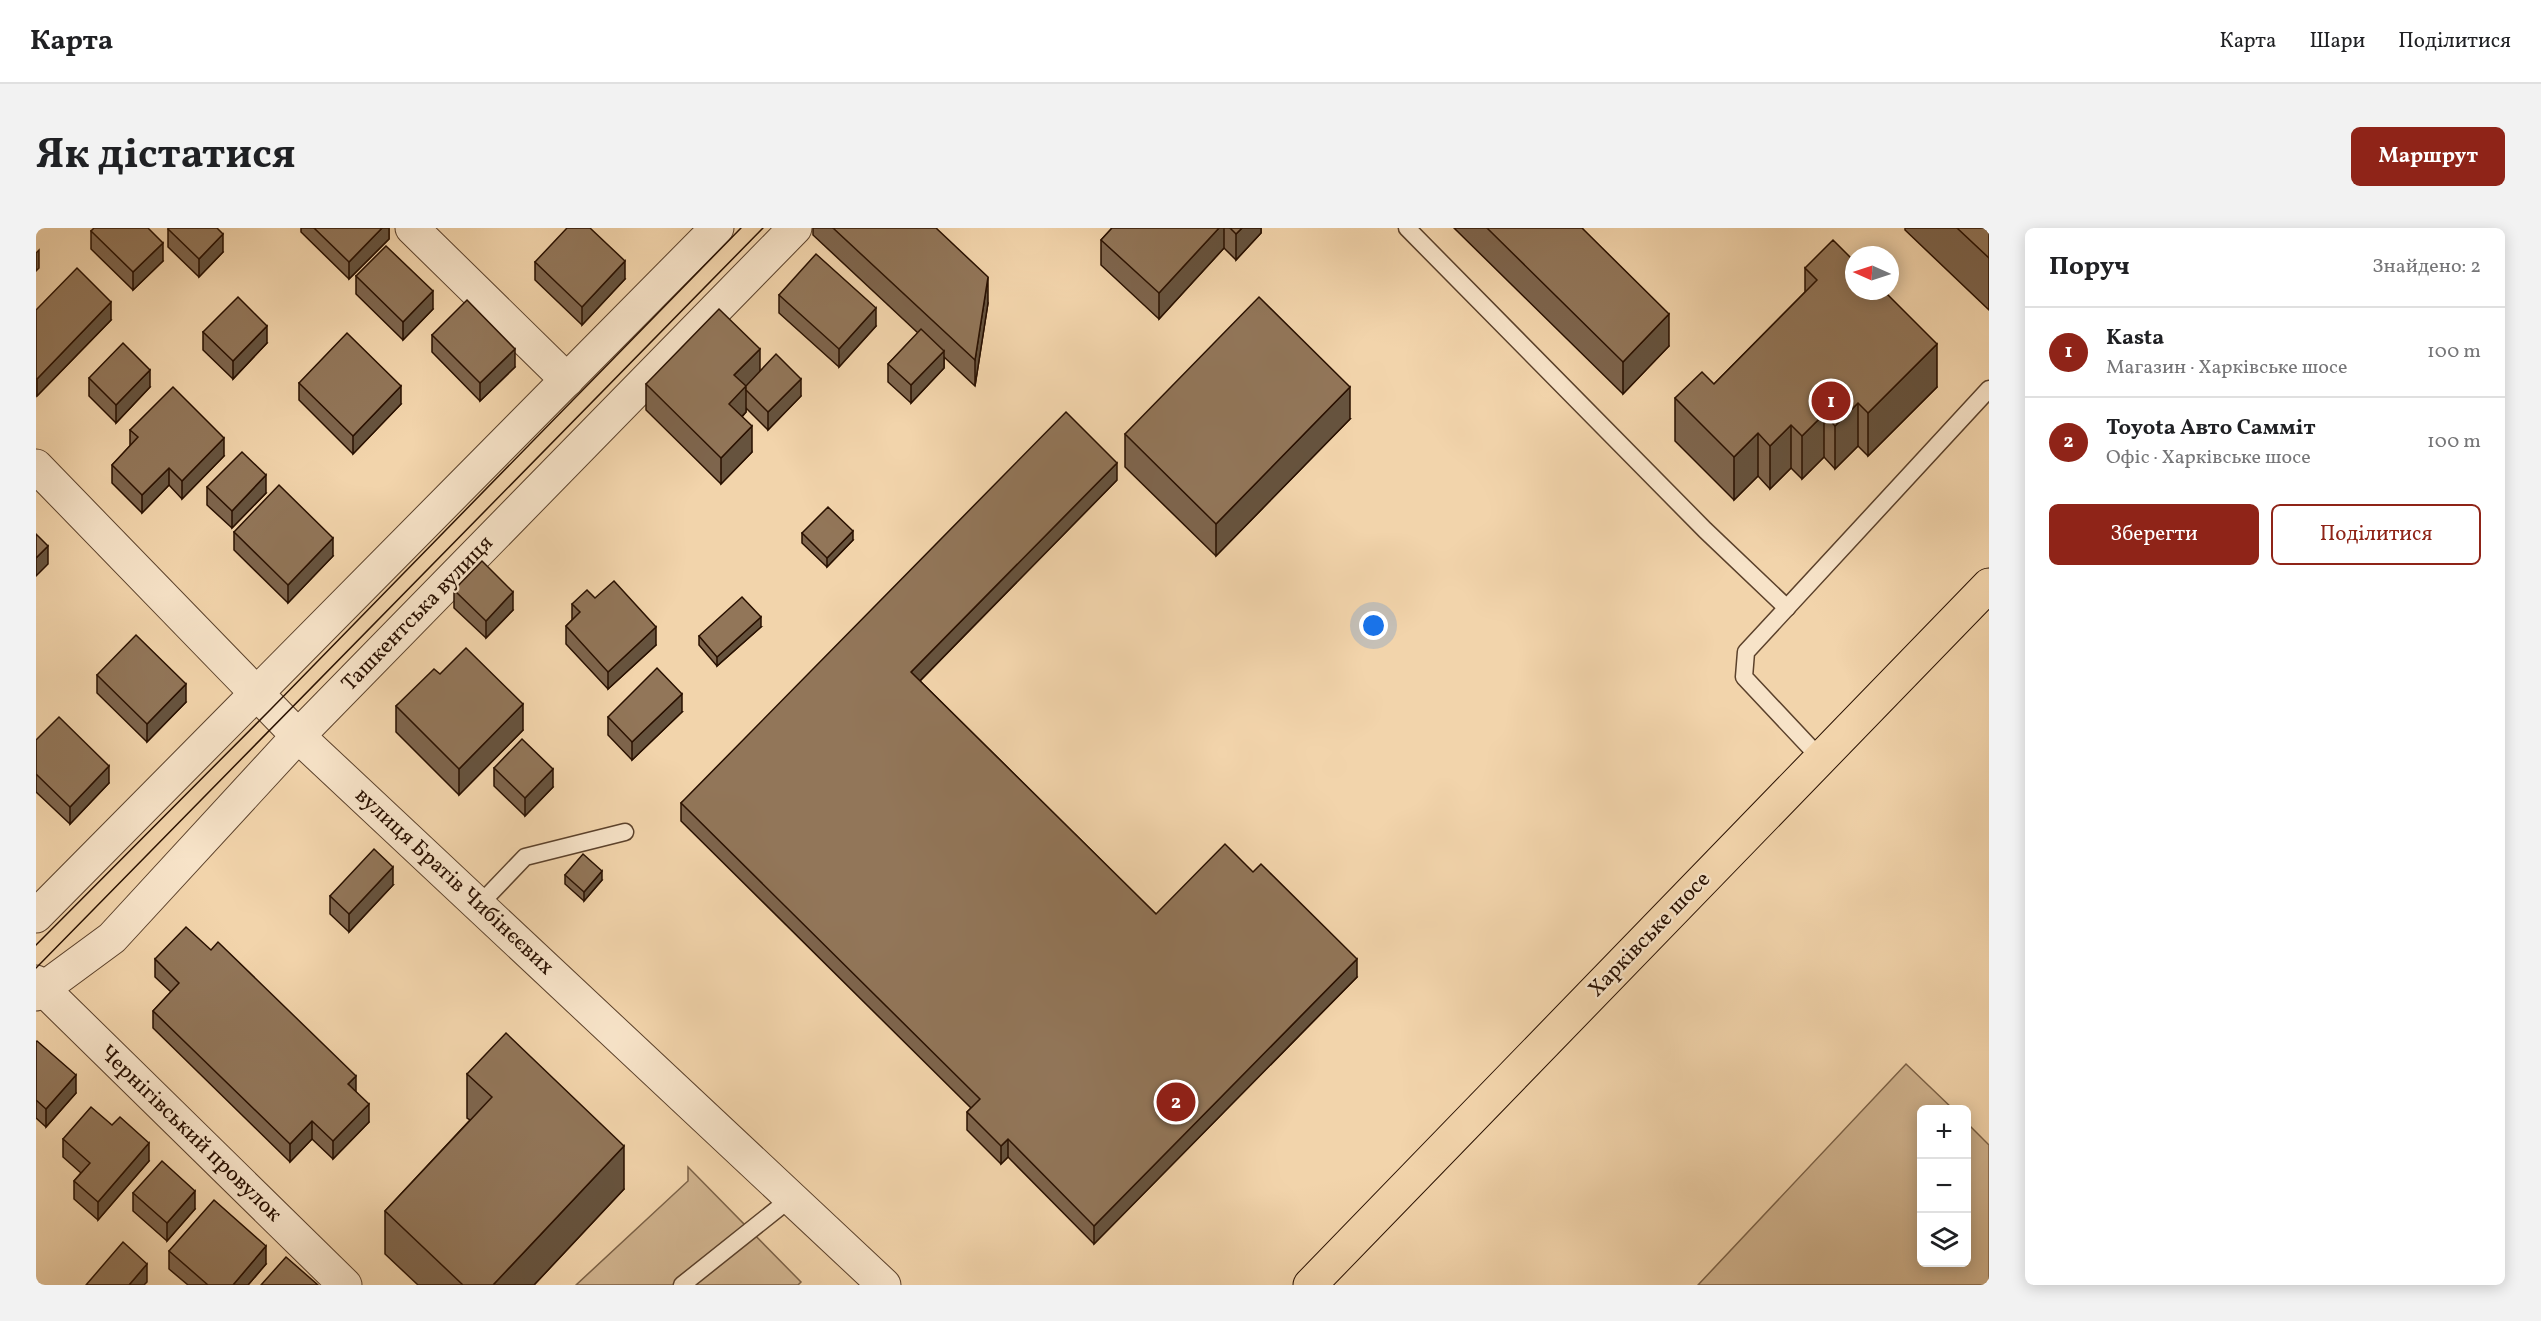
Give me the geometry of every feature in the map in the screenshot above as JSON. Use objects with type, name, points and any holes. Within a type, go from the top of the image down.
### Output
[{"type":"main road","name":"Харківське шосе","points":[[1310,1285],[1989,585]]},
{"type":"street","points":[[412,228],[567,380]]},
{"type":"street","points":[[36,916],[717,228]]},
{"type":"street","name":"Ташкентська вулиця","points":[[38,988],[112,938],[298,736],[795,228]]},
{"type":"street","name":"вулиця Братів Чибінєєвих","points":[[36,466],[298,736],[884,1285]]},
{"type":"street","name":"Чернігівський провулок","points":[[38,988],[345,1285]]},
{"type":"lane","points":[[1407,228],[1704,530],[1787,608]]},
{"type":"lane","points":[[1821,759],[1744,677],[1746,652],[1989,389]]},
{"type":"lane","points":[[479,906],[525,857],[625,832]]},
{"type":"lane","points":[[682,1285],[791,1197]]},
{"type":"shaded area","points":[[1906,1064],[1949,1105],[1917,1105],[1917,1267],[1971,1267],[1971,1127],[1989,1145],[1989,1285],[1698,1285]]},
{"type":"shaded area","points":[[688,1167],[801,1282],[798,1285],[576,1285],[688,1181]]},
{"type":"building","points":[[94,228],[148,228],[163,243],[133,272],[91,231]]},
{"type":"building","points":[[169,228],[217,228],[223,234],[199,259]]},
{"type":"building","points":[[314,228],[382,228],[349,262]]},
{"type":"building","points":[[567,228],[590,228],[625,261],[582,307],[535,262]]},
{"type":"building","points":[[833,228],[936,228],[988,277],[975,360]]},
{"type":"building","points":[[1112,228],[1219,228],[1159,293],[1101,240]]},
{"type":"building","points":[[1230,228],[1242,228],[1236,234]]},
{"type":"building","points":[[1487,228],[1582,228],[1669,314],[1623,362]]},
{"type":"building","points":[[1957,228],[1989,228],[1989,258]]},
{"type":"building","points":[[1833,240],[1845,252],[1845,300],[1893,300],[1937,344],[1868,413],[1858,403],[1835,426],[1824,414],[1802,436],[1791,425],[1770,446],[1758,433],[1734,457],[1675,398],[1702,372],[1714,384],[1817,280],[1805,268]]},
{"type":"building","points":[[386,246],[433,291],[403,322],[356,276]]},
{"type":"building","points":[[816,254],[876,308],[839,349],[779,295]]},
{"type":"building","points":[[77,268],[111,302],[37,379],[36,310]]},
{"type":"building","points":[[238,297],[267,326],[233,361],[203,332]]},
{"type":"building","points":[[1259,297],[1350,387],[1216,524],[1125,434]]},
{"type":"building","points":[[467,300],[515,349],[480,383],[432,335]]},
{"type":"building","points":[[719,309],[760,349],[734,375],[746,386],[729,404],[752,426],[721,458],[646,384]]},
{"type":"building","points":[[921,329],[944,351],[911,385],[888,364]]},
{"type":"building","points":[[347,333],[401,386],[353,436],[299,383]]},
{"type":"building","points":[[123,343],[150,370],[116,405],[89,378]]},
{"type":"building","points":[[776,354],[801,379],[768,412],[746,390],[746,386]]},
{"type":"building","points":[[173,387],[224,438],[182,481],[169,468],[142,495],[112,465],[138,437],[130,430]]},
{"type":"building","points":[[1066,412],[1117,463],[911,672],[1156,914],[1225,844],[1253,872],[1261,864],[1357,959],[1094,1226],[1008,1139],[1001,1146],[967,1112],[980,1099],[681,803]]},
{"type":"building","points":[[242,452],[266,475],[232,511],[207,487]]},
{"type":"building","points":[[279,485],[333,538],[288,585],[234,532]]},
{"type":"building","points":[[828,507],[853,531],[827,558],[802,533]]},
{"type":"building","points":[[36,534],[48,546],[36,558]]},
{"type":"building","points":[[482,561],[513,592],[486,621],[454,590]]},
{"type":"building","points":[[614,581],[656,627],[608,672],[566,626],[580,612],[572,604],[587,590],[595,598]]},
{"type":"building","points":[[742,597],[761,617],[717,657],[699,636]]},
{"type":"building","points":[[136,635],[186,684],[147,724],[97,675]]},
{"type":"building","points":[[466,648],[523,704],[459,769],[396,706],[434,669],[440,674]]},
{"type":"building","points":[[657,668],[682,694],[632,742],[608,717]]},
{"type":"building","points":[[59,717],[109,766],[70,807],[36,774],[36,740]]},
{"type":"building","points":[[522,739],[553,769],[525,798],[494,768]]},
{"type":"building","points":[[374,849],[393,867],[349,914],[330,896]]},
{"type":"building","points":[[583,854],[602,871],[584,892],[565,875]]},
{"type":"building","points":[[186,927],[211,950],[218,942],[356,1076],[348,1084],[369,1104],[333,1141],[312,1121],[290,1144],[153,1011],[179,983],[155,959]]},
{"type":"building","points":[[506,1033],[624,1146],[493,1285],[463,1285],[385,1211],[492,1097],[467,1074]]},
{"type":"building","points":[[37,1041],[76,1075],[46,1109],[36,1100]]},
{"type":"building","points":[[91,1107],[112,1125],[120,1117],[149,1143],[98,1202],[74,1181],[90,1163],[63,1139]]},
{"type":"building","points":[[162,1161],[195,1191],[167,1223],[133,1193]]},
{"type":"building","points":[[214,1200],[266,1246],[233,1285],[208,1285],[169,1251]]},
{"type":"building","points":[[123,1242],[147,1264],[129,1285],[86,1285]]},
{"type":"building","points":[[286,1257],[318,1285],[261,1285]]},
{"type":"tram line","points":[[36,945],[271,709],[741,228]]},
{"type":"tram line","points":[[36,968],[763,228]]},
{"type":"place","name":"Kasta","points":[[1831,401]]},
{"type":"place","name":"Toyota Авто Самміт","points":[[1176,1102]]}]
